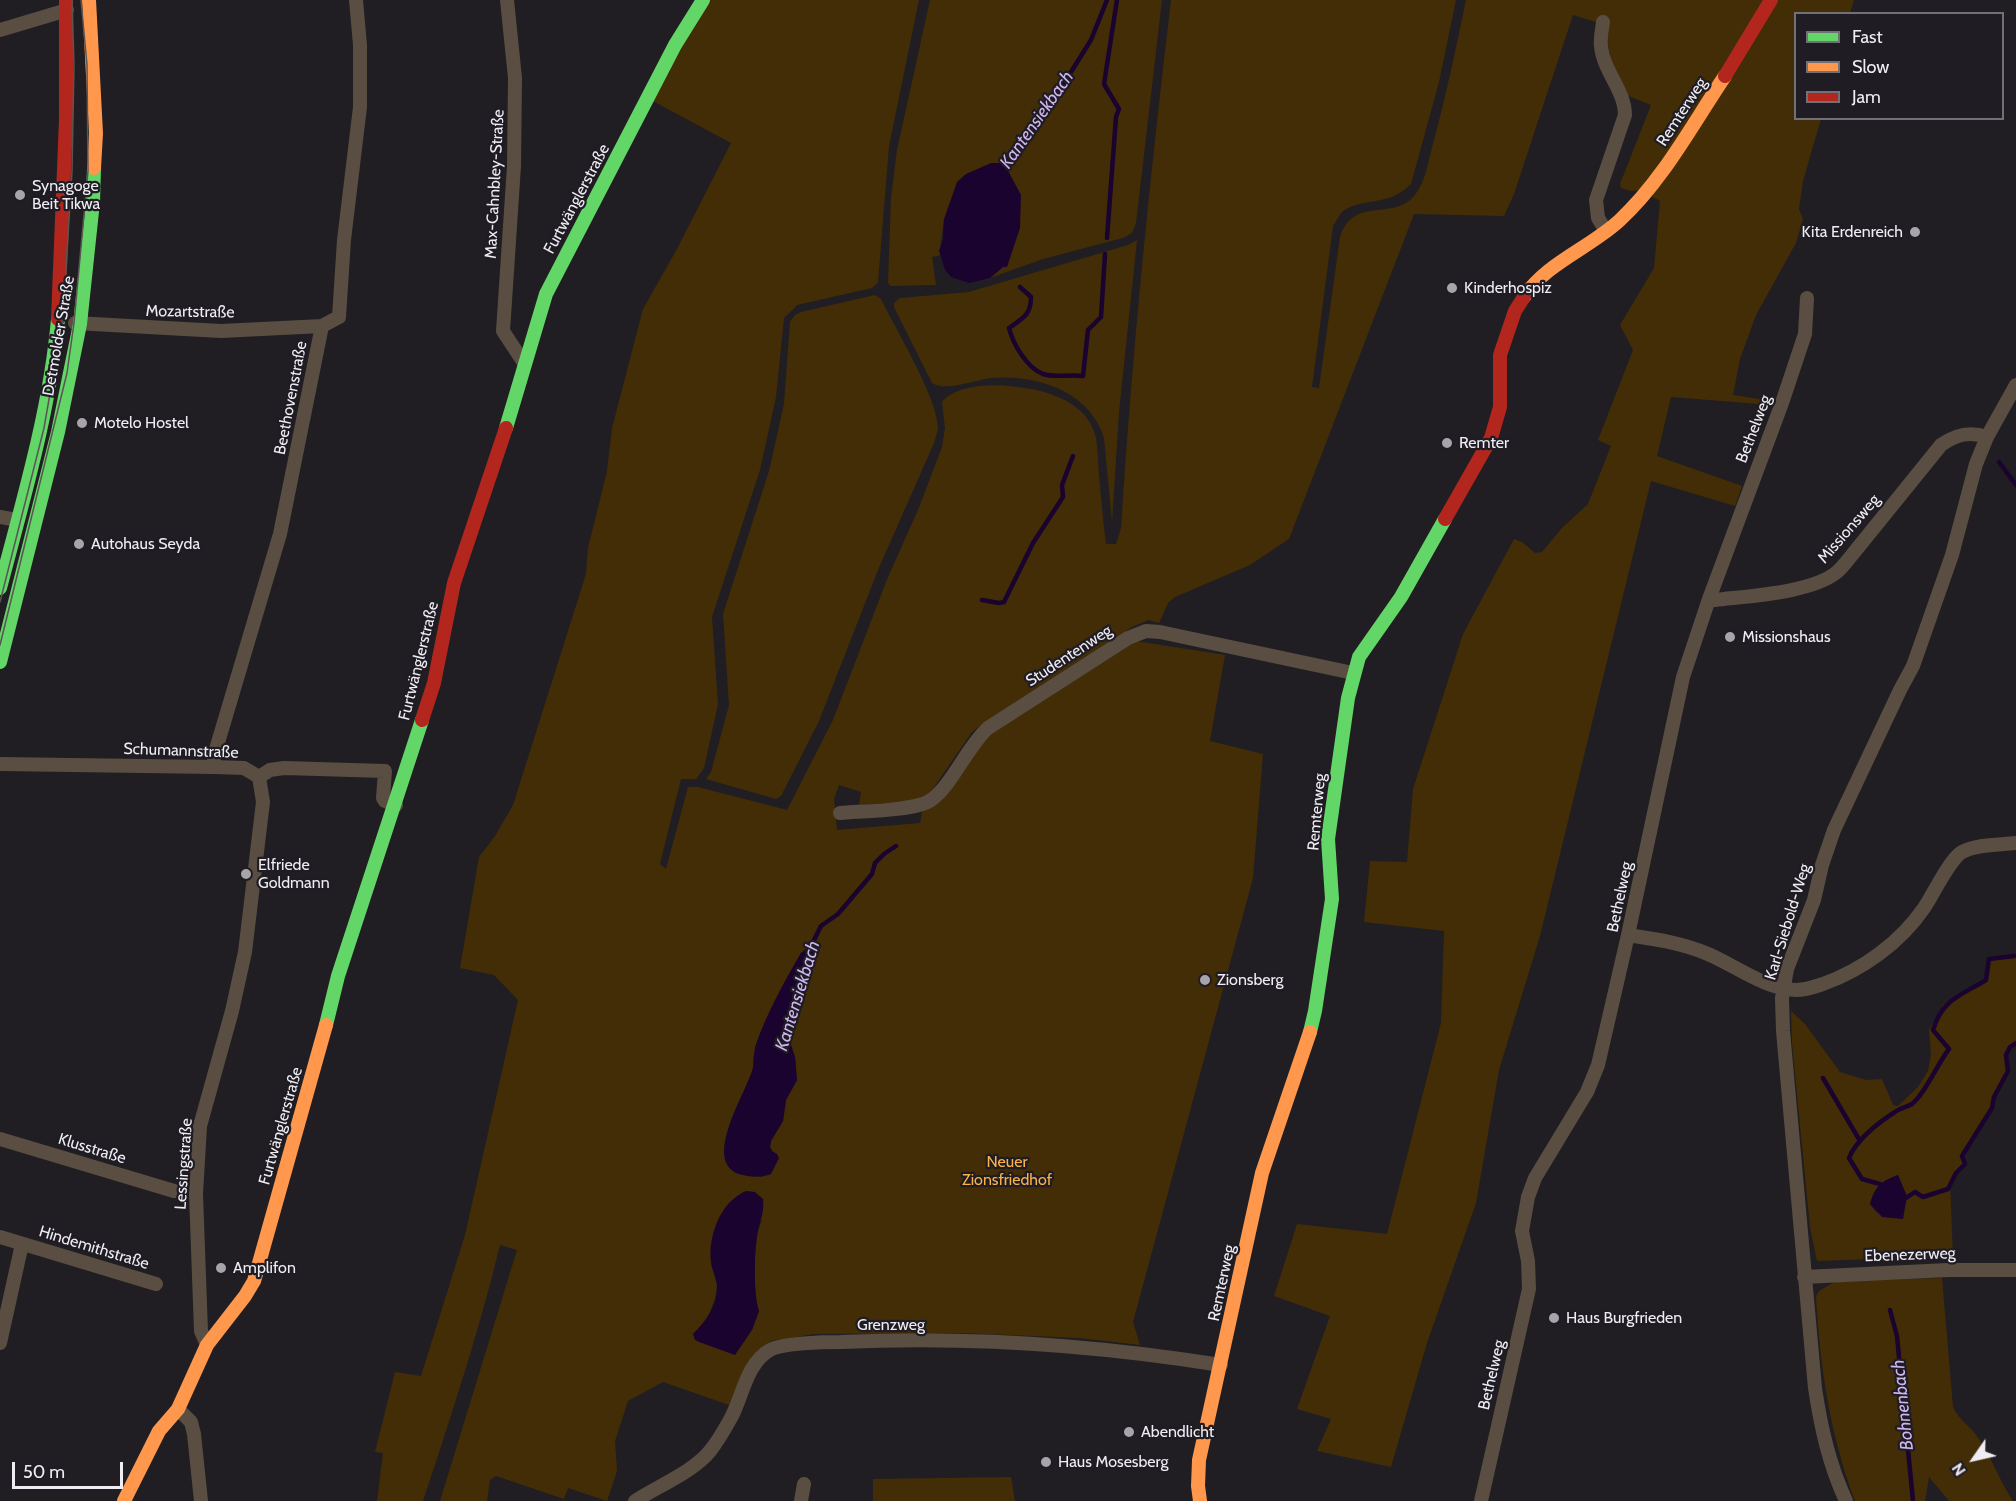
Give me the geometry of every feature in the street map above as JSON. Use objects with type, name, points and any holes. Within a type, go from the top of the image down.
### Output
[{"type":"street","name":"Beethovenstraße","points":[[214,766],[214,756],[280,534],[322,326],[339,316],[344,240],[360,107],[360,45],[356,0]]},
{"type":"street","name":"Max-Cahnbley-Straße","points":[[507,0],[515,78],[514,165],[503,331],[524,363]]},
{"type":"street","name":"Furtwänglerstraße","points":[[207,1345],[254,1281],[316,1066],[338,976],[434,683],[454,583],[510,417],[546,294],[675,45],[703,0]]},
{"type":"street","name":"Remterweg","points":[[1200,1501],[1199,1460],[1262,1173],[1307,1043],[1315,1011],[1332,899],[1328,839],[1353,673],[1368,642],[1401,597],[1491,438],[1500,407],[1500,355],[1515,311],[1539,279],[1606,231],[1637,205],[1667,165],[1771,0]]},
{"type":"street","name":"Detmolder Straße","points":[[0,588],[40,427],[58,320],[62,264],[68,65],[67,5],[89,4],[96,133],[91,223],[80,324],[58,432],[0,662]]},
{"type":"street","points":[[0,30],[67,5]]},
{"type":"street","points":[[1603,22],[1601,47],[1603,58],[1625,105],[1625,115],[1596,200],[1598,218],[1606,231]]},
{"type":"street","name":"Bethelweg","points":[[1481,1501],[1529,1289],[1528,1261],[1522,1231],[1528,1197],[1535,1178],[1593,1082],[1628,935],[1683,677],[1805,334],[1806,298]]},
{"type":"street","name":"Mozartstraße","points":[[58,320],[80,324],[221,331],[322,326]]},
{"type":"street","name":"Karl-Siebold-Weg","points":[[1846,1501],[1831,1466],[1821,1428],[1815,1388],[1783,1031],[1784,988],[1787,969],[1814,900],[1822,865],[1834,831],[1913,666],[1952,555],[1976,464],[1987,437],[2016,386]]},
{"type":"street","name":"Missionsweg","points":[[1709,599],[1758,595],[1819,583],[1837,572],[1941,445],[1949,439],[1969,433],[1987,437]]},
{"type":"street","points":[[0,517],[17,520]]},
{"type":"street","name":"Studentenweg","points":[[840,813],[912,806],[931,800],[941,790],[979,736],[988,728],[1128,638],[1146,631],[1160,632],[1353,673]]},
{"type":"street","name":"Schumannstraße","points":[[0,764],[214,766],[244,768],[259,777]]},
{"type":"street","points":[[259,777],[270,770],[284,768],[385,771],[382,798],[396,804]]},
{"type":"street","name":"Lessingstraße","points":[[207,1345],[201,1331],[196,1194],[200,1126],[232,1011],[245,952],[263,802],[259,777]]},
{"type":"street","points":[[1628,935],[1656,939],[1695,949],[1767,983],[1784,988],[1795,990],[1809,988],[1855,970],[1895,941],[1912,924],[1960,854],[1981,847],[2016,843]]},
{"type":"street","name":"Klusstraße","points":[[0,1139],[174,1191]]},
{"type":"street","name":"Hindemithstraße","points":[[0,1237],[156,1284]]},
{"type":"street","name":"Hindemithstraße","points":[[0,1343],[22,1244]]},
{"type":"street","name":"Ebenezerweg","points":[[1804,1277],[1948,1270],[2016,1270]]},
{"type":"street","name":"Grenzweg","points":[[635,1501],[701,1460],[711,1450],[732,1416],[752,1367],[776,1347],[860,1341],[962,1342],[1093,1348],[1147,1353],[1221,1365]]},
{"type":"street","points":[[124,1501],[159,1431],[178,1409],[207,1345]]},
{"type":"street","points":[[178,1409],[191,1422],[193,1428],[201,1501]]},
{"type":"street","points":[[801,1501],[804,1484]]},
{"type":"green space","name":"Neuer Zionsfriedhof","points":[[709,0],[919,0],[889,146],[878,282],[872,288],[797,305],[784,318],[776,397],[760,470],[712,617],[718,704],[704,768],[696,779],[681,779],[660,864],[666,869],[688,787],[698,787],[787,810],[833,720],[888,577],[918,510],[942,447],[945,428],[942,402],[948,397],[963,389],[999,385],[1034,389],[1061,398],[1073,405],[1091,425],[1096,438],[1106,544],[1116,544],[1121,528],[1142,264],[1171,0],[1456,0],[1439,82],[1411,184],[1383,200],[1348,208],[1341,213],[1333,226],[1312,387],[1319,388],[1340,237],[1346,224],[1355,217],[1364,212],[1396,207],[1406,203],[1422,184],[1455,54],[1466,0],[1854,0],[1850,12],[1794,12],[1794,120],[1821,120],[1803,181],[1799,209],[1803,219],[1796,243],[1756,315],[1740,359],[1733,395],[1773,401],[1772,405],[1671,397],[1657,456],[1742,486],[1735,506],[1651,481],[1540,936],[1499,1070],[1476,1203],[1427,1343],[1391,1467],[1317,1451],[1331,1419],[1297,1409],[1330,1316],[1274,1296],[1297,1224],[1387,1234],[1441,1023],[1444,931],[1364,922],[1370,861],[1407,862],[1413,789],[1463,634],[1514,539],[1522,542],[1535,553],[1542,552],[1562,528],[1588,504],[1611,446],[1598,440],[1633,350],[1620,325],[1654,268],[1660,201],[1639,190],[1631,191],[1621,188],[1620,184],[1651,105],[1626,95],[1609,54],[1609,26],[1573,15],[1514,194],[1504,216],[1414,214],[1289,539],[1250,565],[1175,597],[1168,603],[1159,623],[1148,620],[1132,627],[985,722],[972,732],[930,793],[914,801],[859,805],[861,792],[839,785],[834,799],[837,830],[920,823],[922,812],[932,806],[951,787],[994,732],[1136,641],[1225,655],[1210,741],[1263,754],[1253,878],[1133,1322],[1140,1345],[1079,1338],[961,1333],[814,1334],[771,1341],[754,1355],[729,1405],[663,1382],[628,1401],[615,1441],[617,1471],[607,1501],[568,1488],[564,1499],[496,1476],[490,1480],[487,1501],[440,1501],[517,1250],[500,1245],[474,1342],[423,1501],[377,1501],[383,1453],[375,1452],[395,1372],[421,1376],[465,1235],[518,1000],[494,975],[460,968],[479,857],[495,836],[513,805],[586,574],[588,548],[607,471],[612,428],[643,309],[677,249],[731,143],[651,100]],"holes":[[[805,949],[813,952],[814,958],[806,990],[797,1002],[789,1039],[795,1057],[797,1080],[786,1100],[783,1121],[771,1141],[772,1151],[763,1177],[740,1174],[734,1171],[735,1113],[753,1070],[753,1057],[766,1021],[801,953]],[[763,1219],[759,1227],[755,1251],[759,1311],[752,1330],[693,1334],[705,1324],[715,1299],[717,1284],[711,1264]]]},
{"type":"green space","points":[[930,0],[1162,0],[1136,223],[1132,233],[1123,238],[1043,259],[990,278],[1003,267],[1007,267],[1008,262],[944,219],[941,255],[932,257],[936,285],[891,286],[888,283],[891,198],[897,150]]},
{"type":"green space","points":[[1137,240],[1119,412],[1112,522],[1104,438],[1087,408],[1074,397],[1059,389],[1026,379],[991,378],[944,386],[932,383],[894,303],[900,298],[969,292],[1128,245]]},
{"type":"green space","points":[[875,295],[881,299],[924,383],[936,416],[938,429],[934,443],[878,570],[819,721],[781,796],[776,799],[706,779],[711,772],[729,705],[723,614],[769,471],[784,404],[790,322],[795,315],[801,312]]},
{"type":"green space","points":[[2016,954],[2016,1043],[2010,1047],[2006,1055],[2008,1071],[1994,1097],[1992,1108],[1962,1156],[1965,1164],[1950,1183],[1953,1256],[1817,1261],[1810,1227],[1792,1043],[1791,1011],[1805,1024],[1840,1072],[1866,1080],[1882,1079],[1893,1105],[1898,1106],[1918,1087],[1928,1071],[1931,1055],[1929,1030],[1943,1005],[1987,980],[1988,958]],"holes":[[[1898,1175],[1903,1219],[1876,1212],[1870,1204],[1880,1185]]]},
{"type":"green space","points":[[1942,1278],[1953,1407],[1982,1444],[2013,1501],[1949,1501],[1929,1477],[1925,1501],[1855,1501],[1839,1451],[1828,1400],[1820,1349],[1816,1296],[1819,1291],[1836,1281]]},
{"type":"green space","points":[[1011,1477],[1015,1501],[873,1501],[873,1479]]},
{"type":"water","points":[[991,163],[1004,163],[1021,195],[1020,228],[1007,267],[1003,267],[990,278],[969,283],[951,277],[945,270],[939,251],[943,239],[944,219],[957,182],[966,174]]},
{"type":"water","points":[[809,948],[814,958],[805,990],[797,1002],[789,1039],[795,1057],[797,1080],[786,1100],[783,1121],[770,1147],[779,1158],[771,1174],[755,1177],[739,1174],[729,1167],[724,1156],[729,1126],[752,1071],[755,1047],[765,1021],[801,953]]},
{"type":"water","points":[[1898,1175],[1907,1196],[1903,1219],[1882,1217],[1870,1204],[1872,1198],[1880,1185]]},
{"type":"water","points":[[746,1191],[755,1192],[763,1199],[755,1256],[755,1281],[759,1311],[752,1330],[735,1355],[695,1340],[693,1334],[707,1318],[716,1299],[717,1285],[711,1252],[714,1231],[729,1203]]},
{"type":"waterway","name":"Kantensiekbach","points":[[1002,167],[1066,80],[1091,40],[1107,0]]},
{"type":"waterway","name":"Kantensiekbach","points":[[1107,238],[1116,117],[1119,109],[1104,84],[1117,0]]},
{"type":"waterway","name":"Kantensiekbach","points":[[1020,287],[1031,297],[1030,308],[1025,316],[1009,328],[1021,355],[1032,367],[1043,374],[1083,376],[1088,330],[1101,317],[1105,254]]},
{"type":"waterway","name":"Kantensiekbach","points":[[982,600],[1004,602],[1033,543],[1063,497],[1062,485],[1073,456]]},
{"type":"waterway","name":"Bohnenbach","points":[[1999,462],[2016,485]]},
{"type":"waterway","name":"Kantensiekbach","points":[[808,952],[821,926],[838,914],[872,874],[875,863],[896,846]]},
{"type":"waterway","name":"Bohnenbach","points":[[1882,1188],[1880,1184],[1862,1179],[1849,1158],[1852,1151],[1875,1126],[1912,1104],[1927,1086],[1949,1049],[1933,1030],[1942,1011],[1954,999],[1986,980],[1989,959],[2014,956]]},
{"type":"waterway","name":"Bohnenbach","points":[[1903,1200],[1915,1192],[1923,1197],[1948,1189],[1956,1173],[1965,1164],[1962,1156],[1992,1108],[1994,1097],[2008,1071],[2006,1055],[2010,1047],[2016,1043]]},
{"type":"waterway","points":[[1823,1078],[1860,1141]]},
{"type":"waterway","name":"Bohnenbach","points":[[1890,1310],[1897,1336],[1913,1501]]},
{"type":"tram line","points":[[0,602],[44,428],[63,319],[72,171],[74,65],[72,0]]},
{"type":"tram line","points":[[0,645],[67,373],[74,323],[88,171],[87,65],[81,0]]},
{"type":"traffic: fast","points":[[506,428],[546,294],[675,45],[703,0]]},
{"type":"traffic: fast","points":[[0,662],[58,432],[80,324],[93,202],[94,168]]},
{"type":"traffic: fast","points":[[0,588],[42,421],[58,319]]},
{"type":"traffic: fast","points":[[1310,1032],[1332,899],[1328,839],[1348,698],[1359,657],[1401,597],[1445,519]]},
{"type":"traffic: fast","points":[[326,1025],[338,976],[422,720]]},
{"type":"traffic: slow","points":[[89,0],[96,133],[94,168]]},
{"type":"traffic: slow","points":[[1524,297],[1533,285],[1556,265],[1608,230],[1636,204],[1689,133],[1725,76]]},
{"type":"traffic: slow","points":[[124,1501],[159,1431],[178,1409],[207,1345],[254,1281],[326,1025]]},
{"type":"traffic: slow","points":[[1200,1501],[1199,1460],[1262,1173],[1310,1032]]},
{"type":"traffic: jam","points":[[58,319],[66,119],[66,0]]},
{"type":"traffic: jam","points":[[1725,76],[1771,0]]},
{"type":"traffic: jam","points":[[1445,519],[1491,438],[1500,407],[1500,355],[1515,311],[1524,297]]},
{"type":"traffic: jam","points":[[422,720],[434,683],[454,583],[506,428]]},
{"type":"place","name":"Synagoge Beit Tikwa","points":[[20,195]]},
{"type":"place","name":"Kita Erdenreich","points":[[1915,232]]},
{"type":"place","name":"Kinderhospiz","points":[[1452,288]]},
{"type":"place","name":"Motelo Hostel","points":[[82,423]]},
{"type":"place","name":"Remter","points":[[1447,443]]},
{"type":"place","name":"Autohaus Seyda","points":[[79,544]]},
{"type":"place","name":"Missionshaus","points":[[1730,637]]},
{"type":"place","name":"Elfriede Goldmann","points":[[246,874]]},
{"type":"place","name":"Zionsberg","points":[[1205,980]]},
{"type":"place","name":"Amplifon","points":[[221,1268]]},
{"type":"place","name":"Haus Burgfrieden","points":[[1554,1318]]},
{"type":"place","name":"Abendlicht","points":[[1129,1432]]},
{"type":"place","name":"Haus Mosesberg","points":[[1046,1462]]}]
